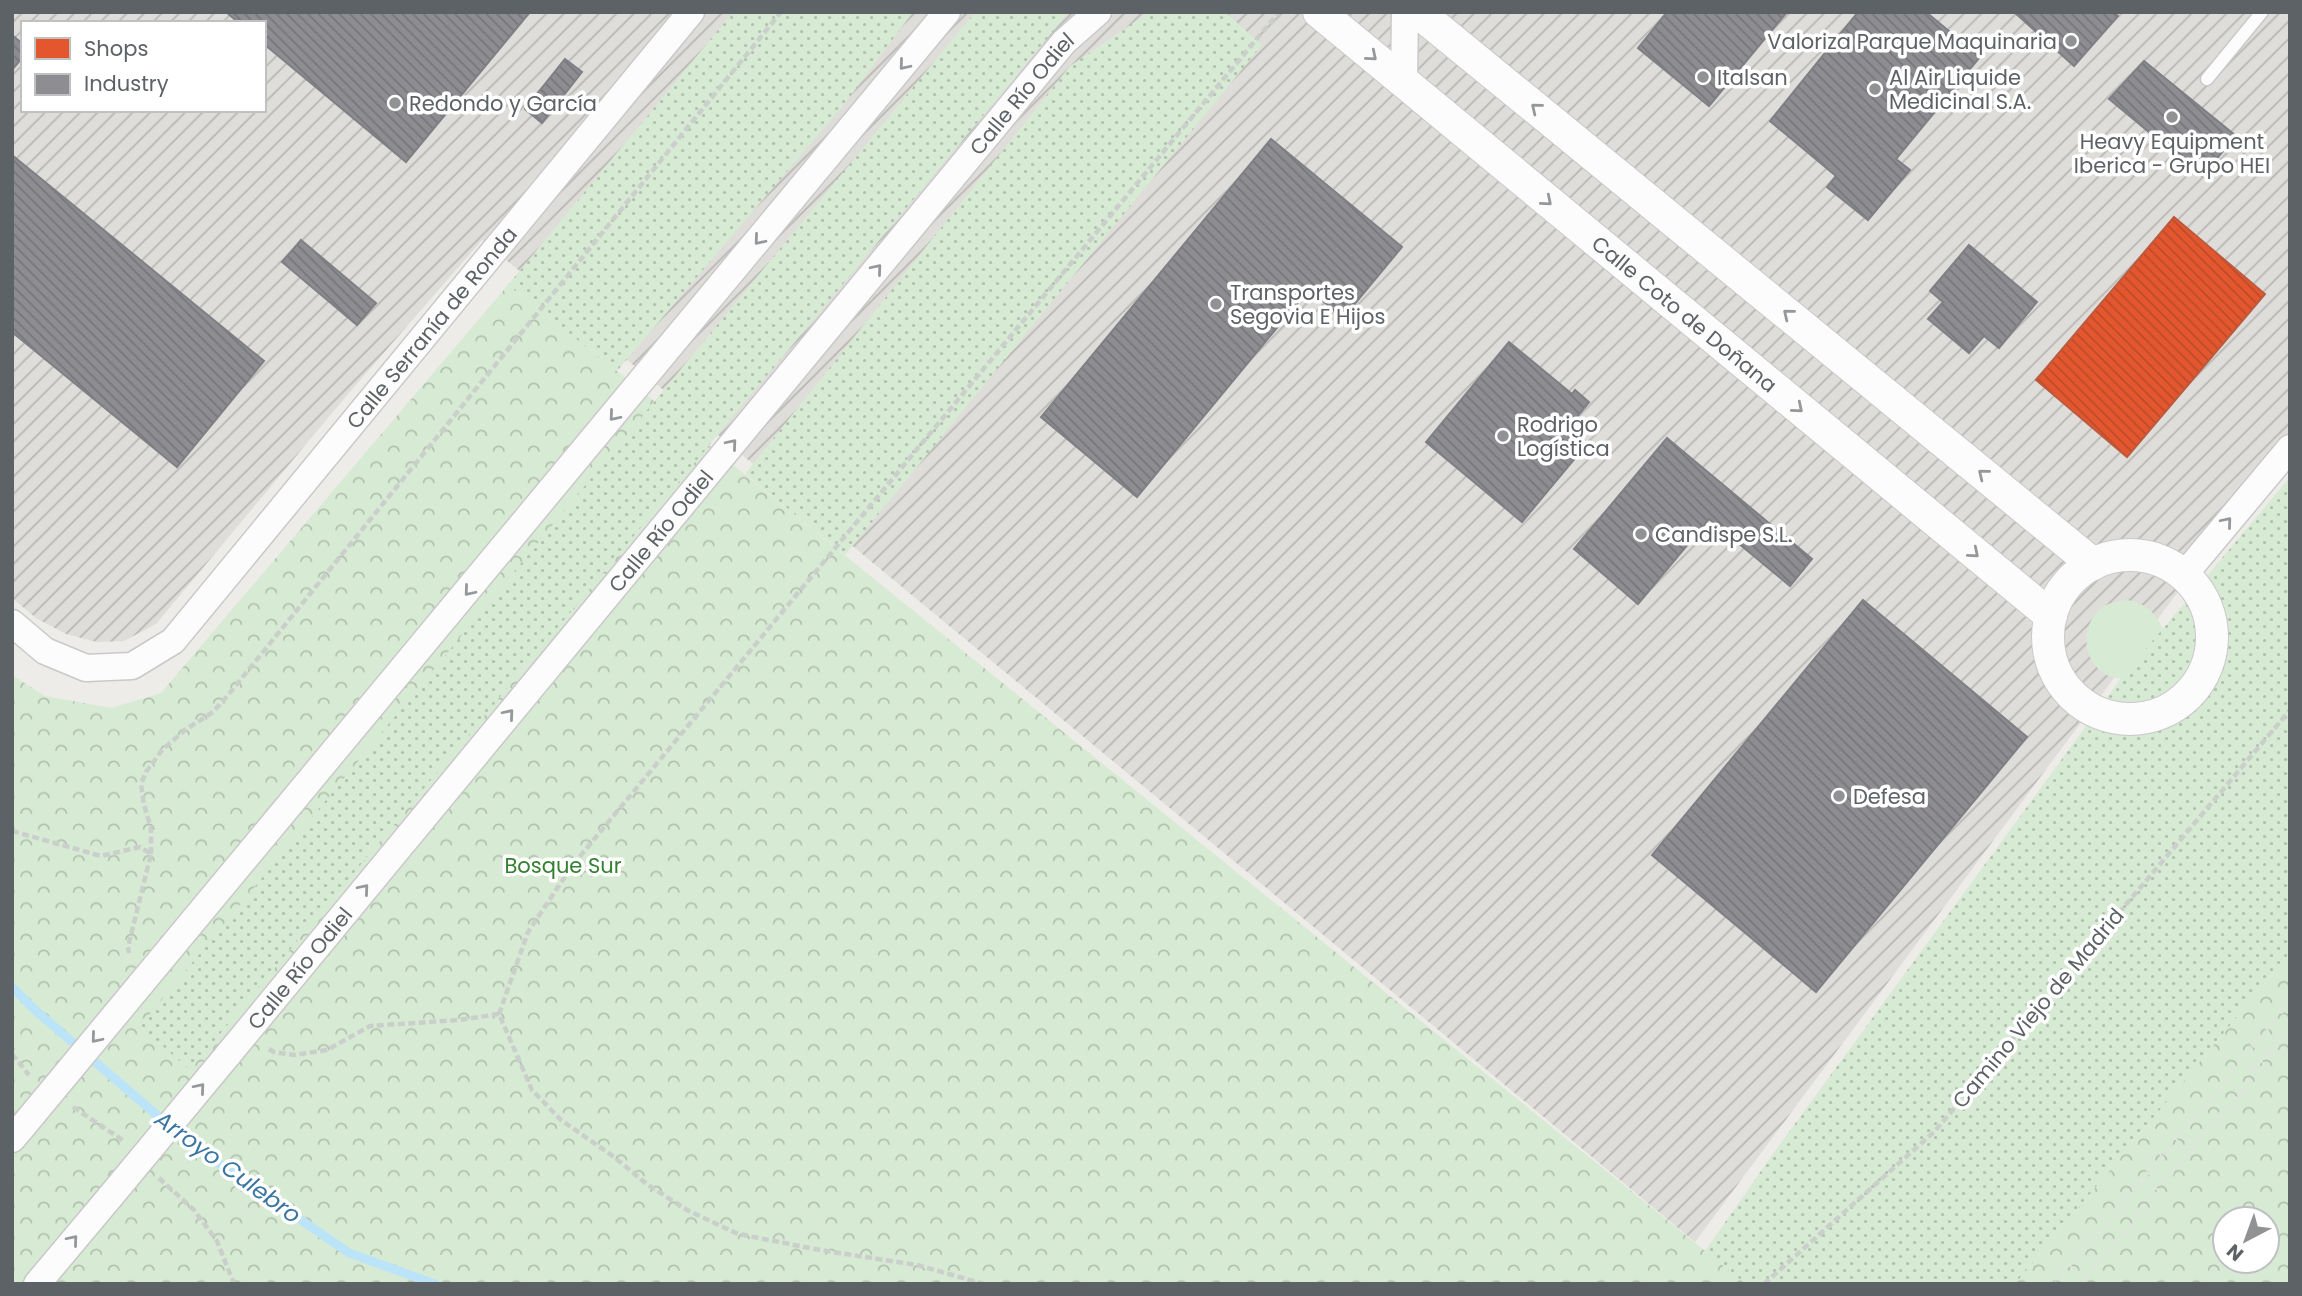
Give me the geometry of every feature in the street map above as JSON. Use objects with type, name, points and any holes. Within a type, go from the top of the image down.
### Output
[{"type":"street","name":"Calle Serranía de Ronda","points":[[12,623],[45,650],[86,668],[132,666],[173,641],[691,12]]},
{"type":"street","points":[[18,1132],[947,12]]},
{"type":"street","name":"Calle Río Odiel","points":[[37,1284],[1064,43],[1098,12]]},
{"type":"street","name":"Calle Coto de Doñana","points":[[1319,12],[2051,616]]},
{"type":"street","points":[[1404,83],[1405,12]]},
{"type":"street","points":[[1418,12],[2093,564]]},
{"type":"street","points":[[2184,575],[2290,448]]},
{"type":"street","points":[[2134,555],[2161,561],[2184,575],[2207,607],[2212,627],[2211,652],[2203,676],[2189,695],[2170,709],[2147,718],[2122,719],[2095,711],[2072,695],[2059,678],[2051,657],[2048,637],[2051,616],[2060,595],[2074,577],[2093,564],[2113,557],[2134,555]]},
{"type":"lane","points":[[2207,79],[2262,12]]},
{"type":"path","points":[[140,985],[131,969],[128,947],[151,854],[151,828],[141,784],[146,772],[162,750],[185,730],[213,712],[229,694],[781,12]]},
{"type":"path","points":[[984,1284],[918,1265],[738,1234],[687,1210],[648,1185],[561,1120],[532,1090],[499,1014],[528,932],[572,866],[1279,12]]},
{"type":"path","name":"Camino Viejo de Madrid","points":[[1764,1284],[1935,1131],[2290,709]]},
{"type":"path","points":[[12,831],[101,856],[140,847],[151,854]]},
{"type":"path","points":[[244,1035],[274,1052],[294,1055],[327,1049],[370,1026],[459,1020],[499,1014]]},
{"type":"shaded area","points":[[12,12],[2290,12],[2290,465],[2189,577],[1695,1242],[482,240],[348,394],[156,624],[124,641],[97,642],[66,634],[36,618],[12,598]]},
{"type":"green space","points":[[733,12],[913,12],[846,102],[617,371],[508,285]]},
{"type":"green space","points":[[975,12],[1069,12],[190,1070],[140,1026]]},
{"type":"green space","points":[[1149,12],[1225,12],[1262,45],[845,555],[745,474],[1070,66]]},
{"type":"green space","name":"Bosque Sur","points":[[508,285],[1746,1284],[12,1284],[12,675],[45,696],[111,708],[161,693]]},
{"type":"green space","points":[[2290,477],[2290,953],[2015,1284],[1746,1284],[1705,1251],[1775,1151],[2119,681]]},
{"type":"green space","points":[[2126,600],[2149,609],[2163,629],[2134,679],[2107,675],[2093,662],[2087,644],[2089,625],[2100,609]]},
{"type":"green space","points":[[2290,953],[2290,1284],[2015,1284]]},
{"type":"building: Shops","points":[[2174,217],[2265,294],[2127,457],[2036,380]]},
{"type":"building: Industry","name":"Redondo y García","points":[[226,12],[530,12],[406,162],[266,46],[266,21],[237,21]]},
{"type":"building: Industry","name":"Italsan","points":[[1667,12],[1787,12],[1709,106],[1638,48]]},
{"type":"building: Industry","name":"Al Air Liquide Medicinal S.A.","points":[[1858,12],[1926,12],[1980,57],[1896,159],[1910,170],[1868,220],[1827,187],[1836,176],[1770,121]]},
{"type":"building: Industry","name":"Valoriza Parque Maquinaria","points":[[2014,12],[2114,12],[2118,16],[2074,66]]},
{"type":"building: Industry","points":[[12,35],[21,42],[21,59],[12,70]]},
{"type":"building: Industry","points":[[565,59],[582,72],[542,123],[525,109]]},
{"type":"building: Industry","name":"Heavy Equipment Iberica - Grupo HEI","points":[[2144,61],[2236,136],[2202,176],[2109,99]]},
{"type":"building: Industry","name":"Transportes Segovia E Hijos","points":[[1271,139],[1402,247],[1343,318],[1309,289],[1137,497],[1041,417]]},
{"type":"building: Industry","points":[[12,155],[264,361],[177,467],[12,332]]},
{"type":"building: Industry","points":[[301,240],[376,303],[357,325],[282,262]]},
{"type":"building: Industry","points":[[1969,245],[2037,302],[1999,348],[1984,336],[1969,353],[1928,319],[1943,302],[1930,291]]},
{"type":"building: Industry","name":"Rodrigo Logística","points":[[1509,342],[1572,394],[1575,390],[1589,402],[1567,429],[1586,445],[1522,522],[1426,442]]},
{"type":"building: Industry","name":"Candispe S.L.","points":[[1667,438],[1812,559],[1790,586],[1709,519],[1638,604],[1574,549]]},
{"type":"building: Industry","name":"Defesa","points":[[1863,600],[2027,737],[1816,992],[1652,855]]},
{"type":"waterway","name":"Arroyo Culebro","points":[[12,987],[188,1142],[349,1253],[435,1284]]},
{"type":"railway","points":[[2056,1284],[2290,1001]]},
{"type":"railway","points":[[2080,1284],[2290,1030]]},
{"type":"place","name":"Valoriza Parque Maquinaria","points":[[2071,41]]},
{"type":"place","name":"Italsan","points":[[1703,77]]},
{"type":"place","name":"Al Air Liquide Medicinal S.A.","points":[[1875,89]]},
{"type":"place","name":"Redondo y García","points":[[395,103]]},
{"type":"place","name":"Heavy Equipment Iberica - Grupo HEI","points":[[2172,117]]},
{"type":"place","name":"Transportes Segovia E Hijos","points":[[1216,304]]},
{"type":"place","name":"Rodrigo Logística","points":[[1503,436]]},
{"type":"place","name":"Candispe S.L.","points":[[1641,534]]},
{"type":"place","name":"Defesa","points":[[1839,796]]}]
